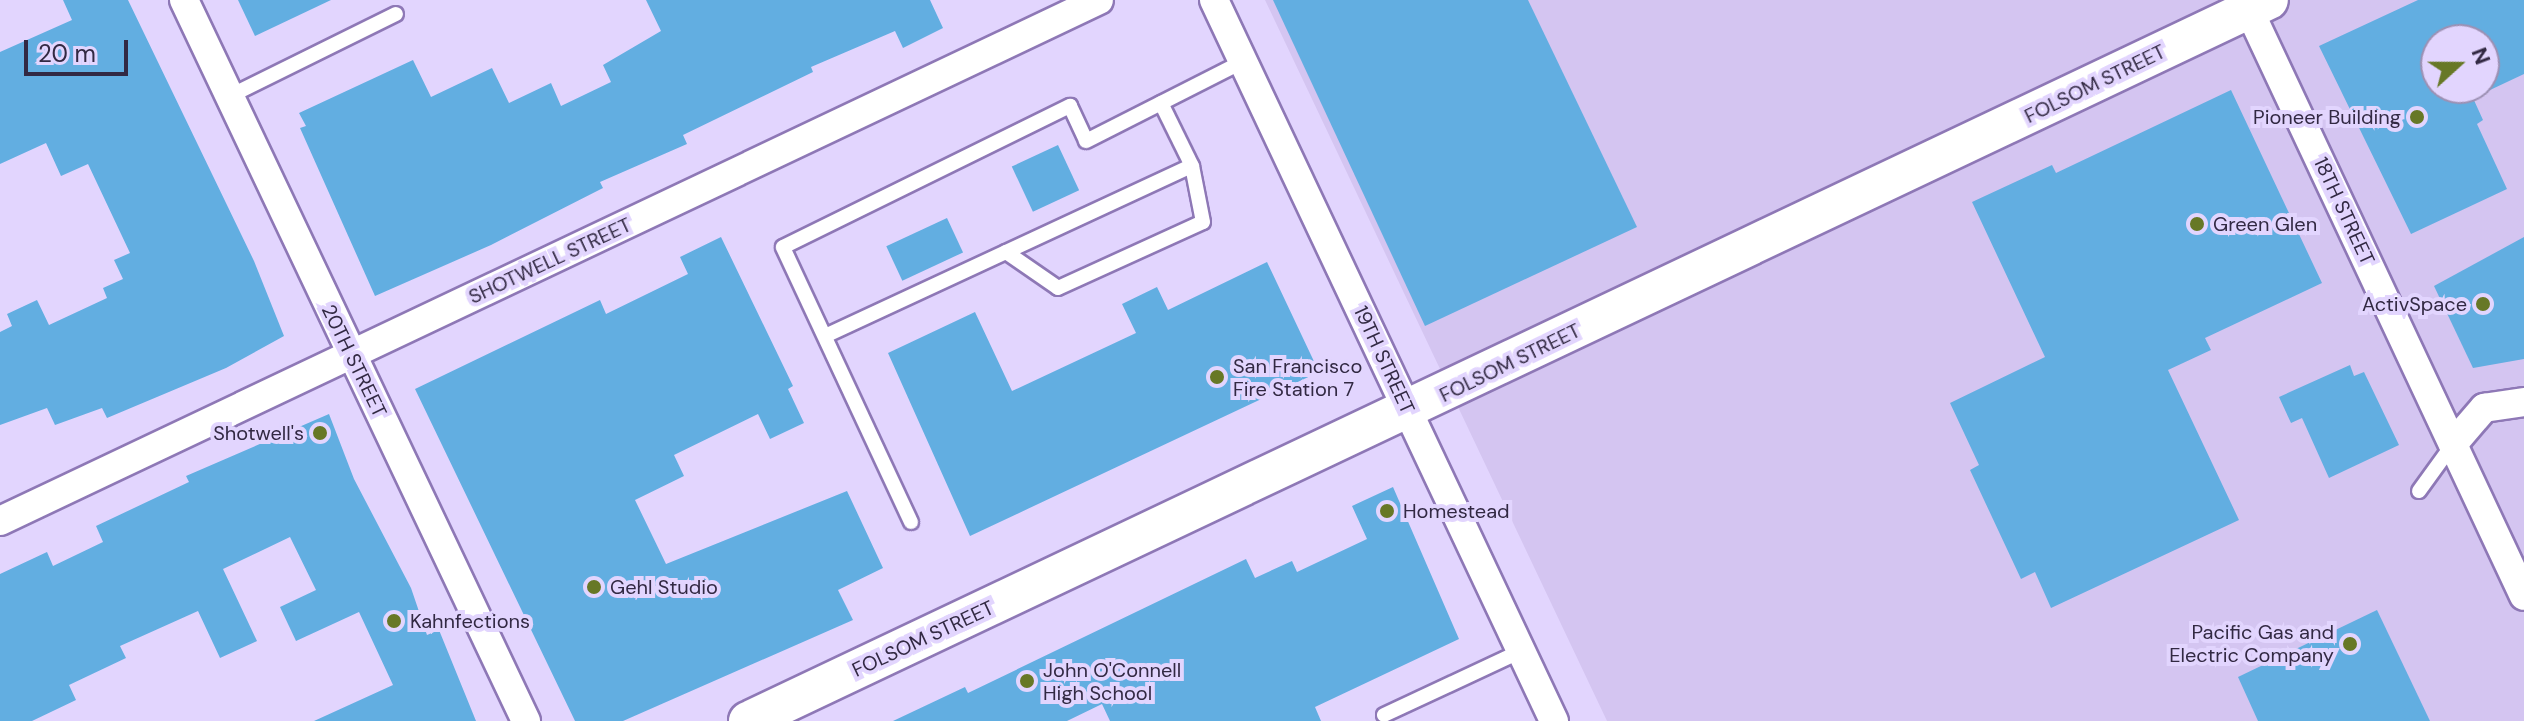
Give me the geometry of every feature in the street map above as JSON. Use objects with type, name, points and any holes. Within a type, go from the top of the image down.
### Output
[{"type":"street","name":"20TH STREET","points":[[184,0],[526,721]]},
{"type":"street","name":"SHOTWELL STREET","points":[[0,521],[1099,0]]},
{"type":"street","name":"19TH STREET","points":[[1214,0],[1554,721]]},
{"type":"street","name":"FOLSOM STREET","points":[[748,721],[1408,412],[2255,3]]},
{"type":"street","name":"18TH STREET","points":[[2255,3],[2524,596]]},
{"type":"street","points":[[2453,444],[2484,408],[2524,402]]},
{"type":"lane","points":[[230,96],[396,14]]},
{"type":"lane","points":[[911,522],[783,247],[1070,106],[1086,141],[1242,62]]},
{"type":"lane","points":[[1006,252],[1058,288],[1203,222],[1192,166],[1161,103]]},
{"type":"lane","points":[[825,336],[1192,166]]},
{"type":"lane","points":[[2419,491],[2453,444]]},
{"type":"lane","points":[[1384,715],[1521,651]]},
{"type":"shaded area","points":[[1265,0],[2524,0],[2524,721],[1607,721]]},
{"type":"building","points":[[63,0],[128,0],[254,261],[284,336],[226,368],[107,418],[102,408],[55,425],[47,408],[0,425],[0,332],[12,326],[7,314],[37,300],[49,325],[107,298],[103,288],[123,279],[114,260],[130,253],[88,164],[61,176],[46,143],[0,164],[0,52],[72,20]]},
{"type":"building","points":[[238,0],[331,0],[255,36]]},
{"type":"building","points":[[646,0],[930,0],[943,28],[903,48],[895,31],[811,67],[813,72],[683,135],[687,144],[600,182],[603,188],[491,245],[375,296],[300,128],[306,126],[299,113],[413,60],[431,97],[492,68],[509,103],[551,83],[561,106],[611,82],[603,65],[661,31]]},
{"type":"building","points":[[1273,0],[1528,0],[1637,227],[1425,326]]},
{"type":"building","name":"Pioneer Building","points":[[2418,0],[2524,0],[2524,74],[2500,85],[2500,24],[2420,24],[2420,104],[2476,104],[2483,120],[2477,124],[2507,189],[2411,234],[2319,46]]},
{"type":"building","points":[[2231,90],[2322,283],[2205,338],[2211,350],[2168,370],[2239,520],[2051,608],[2035,572],[2021,579],[1970,470],[1979,465],[1950,403],[2045,357],[1972,202],[2052,165],[2056,173]]},
{"type":"building","points":[[1058,145],[1079,190],[1033,212],[1012,167]]},
{"type":"building","points":[[947,218],[963,252],[902,281],[886,246]]},
{"type":"building","points":[[721,237],[793,386],[788,389],[804,423],[770,439],[758,414],[674,455],[684,476],[635,500],[666,564],[847,491],[883,568],[838,590],[853,620],[623,721],[575,721],[415,389],[600,300],[606,314],[688,274],[680,257]]},
{"type":"building","name":"ActivSpace","points":[[2524,237],[2524,359],[2473,368],[2434,286]]},
{"type":"building","points":[[1267,262],[1319,372],[970,536],[888,353],[975,312],[1012,391],[1136,333],[1122,304],[1157,287],[1168,310]]},
{"type":"building","points":[[2350,365],[2354,376],[2364,372],[2399,445],[2329,478],[2302,418],[2291,423],[2279,397]]},
{"type":"building","points":[[329,414],[354,479],[411,588],[427,635],[439,630],[476,721],[314,721],[393,685],[359,612],[296,641],[280,607],[316,590],[290,537],[223,569],[257,641],[220,658],[198,611],[120,646],[126,658],[69,685],[76,700],[32,721],[0,721],[0,574],[47,552],[53,566],[103,542],[96,526],[189,482],[186,476]]},
{"type":"building","points":[[1393,487],[1459,639],[1315,707],[1321,721],[1110,721],[1102,704],[1067,721],[893,721],[965,687],[968,693],[1246,559],[1255,578],[1292,561],[1297,572],[1367,539],[1352,506]]},
{"type":"building","name":"Pacific Gas and Electric Company","points":[[2377,610],[2430,721],[2258,721],[2238,677]]},
{"type":"place","name":"Pioneer Building","points":[[2417,117]]},
{"type":"place","name":"Green Glen","points":[[2197,224]]},
{"type":"place","name":"ActivSpace","points":[[2483,304]]},
{"type":"place","name":"San Francisco Fire Station 7","points":[[1217,377]]},
{"type":"place","name":"Shotwell's","points":[[320,433]]},
{"type":"place","name":"Homestead","points":[[1387,511]]},
{"type":"place","name":"Gehl Studio","points":[[594,587]]},
{"type":"place","name":"Kahnfections","points":[[394,621]]},
{"type":"place","name":"Pacific Gas and Electric Company","points":[[2350,644]]},
{"type":"place","name":"John O'Connell High School","points":[[1027,681]]}]
